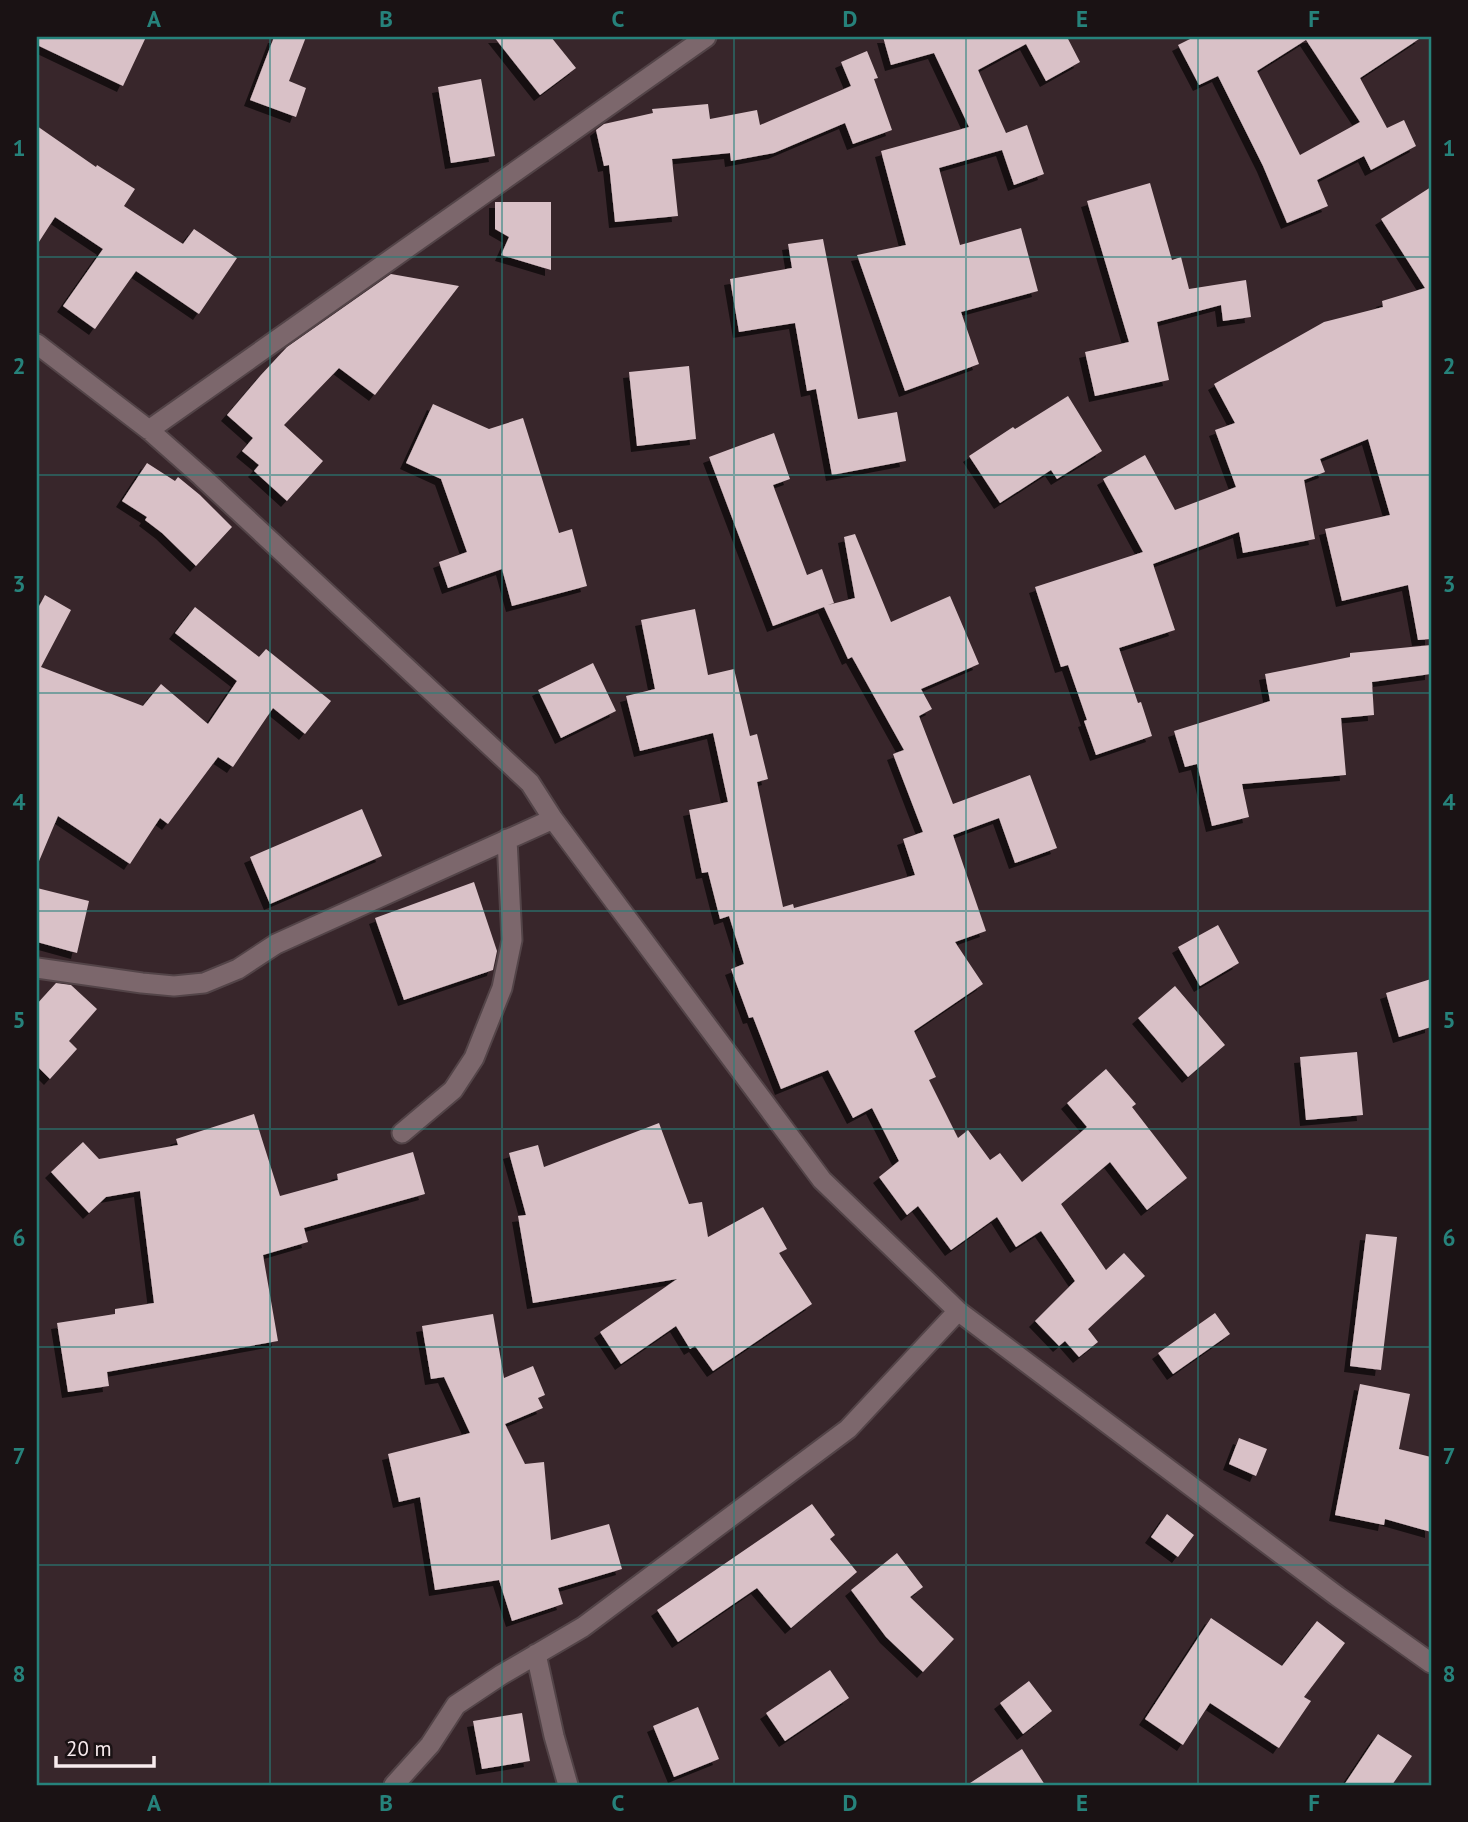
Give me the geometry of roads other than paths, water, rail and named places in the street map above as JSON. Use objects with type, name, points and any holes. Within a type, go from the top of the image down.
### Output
[{"type":"street","points":[[149,430],[706,37]]},
{"type":"street","points":[[37,344],[149,430],[201,476],[530,783],[553,818],[822,1180],[958,1311],[1337,1596],[1431,1663]]},
{"type":"street","points":[[37,968],[174,986],[204,983],[238,969],[276,944],[553,818]]},
{"type":"street","points":[[402,1133],[453,1090],[474,1058],[502,988],[512,940],[507,839]]},
{"type":"street","points":[[394,1785],[430,1745],[456,1705],[583,1627],[848,1429],[958,1311]]},
{"type":"street","points":[[536,1654],[568,1785]]}]
